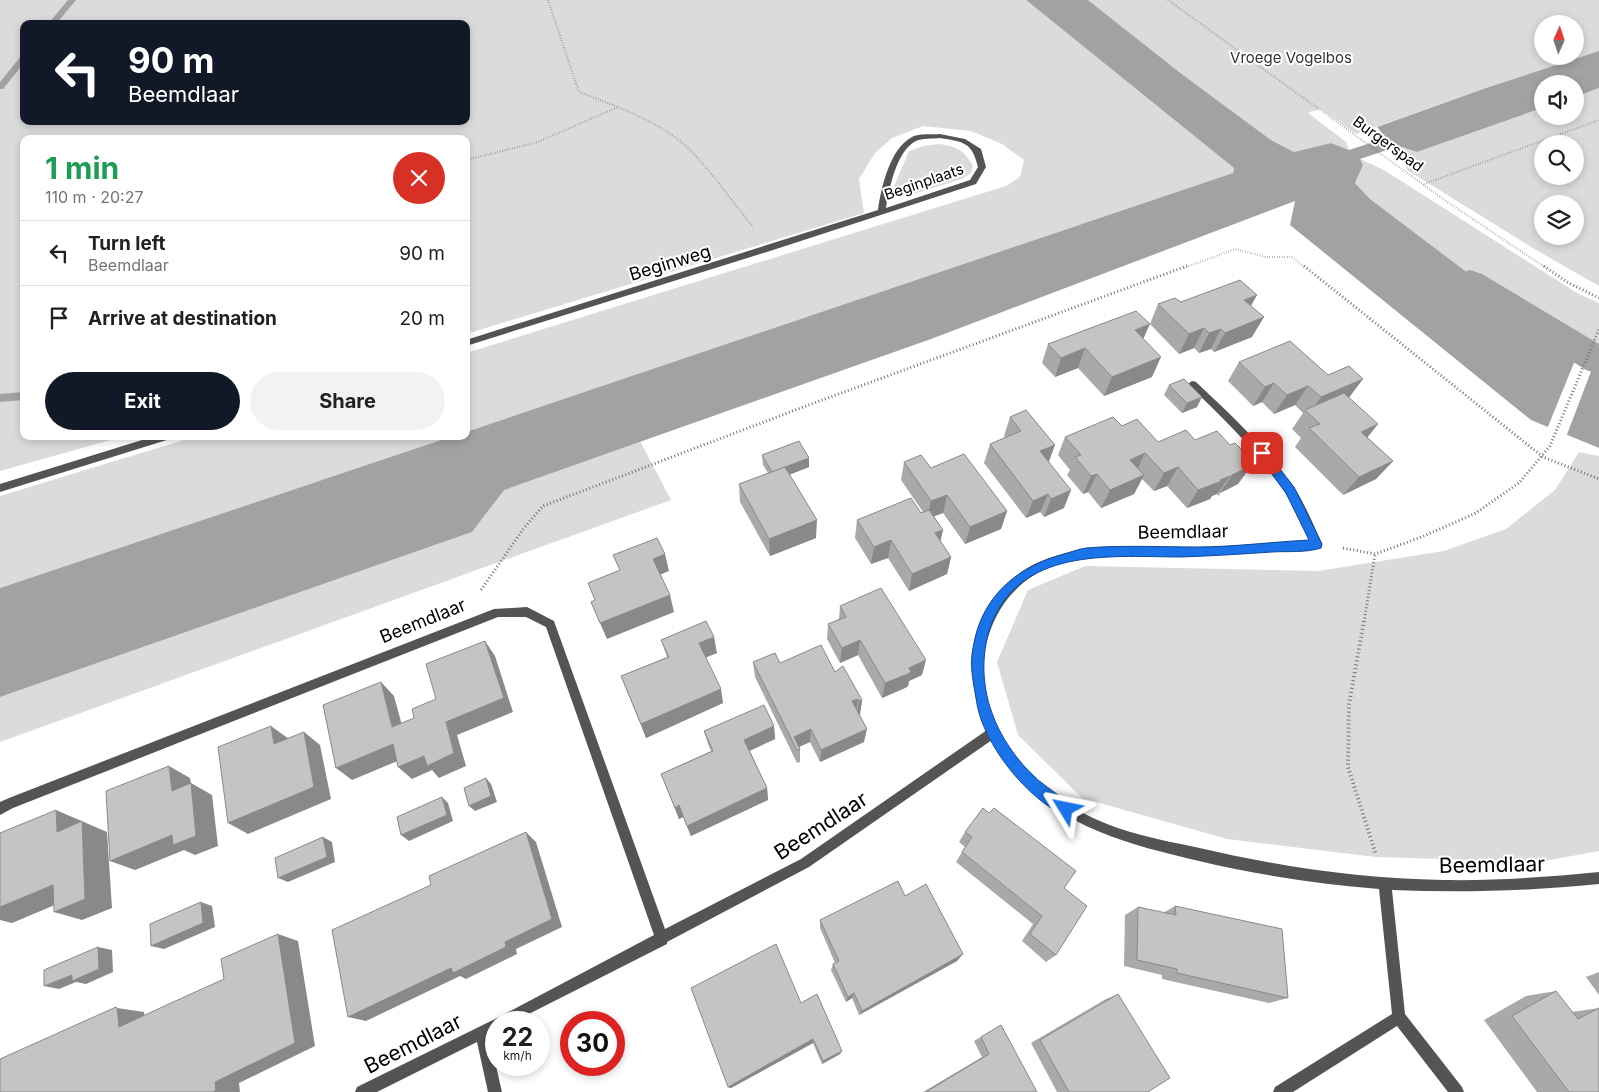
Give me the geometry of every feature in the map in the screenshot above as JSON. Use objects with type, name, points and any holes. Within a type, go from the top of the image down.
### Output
[{"type":"street","name":"Beginplaats","points":[[940,136],[963,140],[978,151],[982,167],[974,182],[882,211],[885,187],[898,157],[902,150],[915,138],[940,136]]},
{"type":"street","name":"Beginweg","points":[[470,342],[882,211]]},
{"type":"street","points":[[1193,384],[1251,441],[1272,465],[1290,490],[1317,544]]},
{"type":"street","points":[[0,488],[154,440]]},
{"type":"street","name":"Beemdlaar","points":[[1317,544],[1200,552],[1084,553],[1046,563],[1029,572],[1014,583],[1001,597],[991,612],[978,648],[977,669],[984,711],[994,733],[1009,757],[1024,775],[1052,801],[1079,818],[1108,830],[1218,860],[1329,879],[1385,884],[1508,887],[1599,878]]},
{"type":"street","name":"Beemdlaar","points":[[0,809],[498,612],[527,612],[550,624],[662,939]]},
{"type":"street","name":"Beemdlaar","points":[[521,1011],[805,863],[994,733]]},
{"type":"street","points":[[1385,884],[1399,1017],[1457,1092]]},
{"type":"street","points":[[1280,1092],[1399,1017]]},
{"type":"street","name":"Beemdlaar","points":[[362,1092],[485,1030]]},
{"type":"street","name":"Beemdlaar","points":[[481,1032],[496,1092]]},
{"type":"path","points":[[548,0],[579,92],[619,107],[663,130],[692,152],[770,248]]},
{"type":"path","name":"Burgerspad","points":[[1168,0],[1423,184],[1567,282],[1599,298]]},
{"type":"path","points":[[470,159],[538,142],[619,107]]},
{"type":"path","points":[[1423,184],[1599,120]]},
{"type":"path","points":[[455,629],[524,528],[542,506],[806,406],[1235,249],[1266,257],[1292,257],[1543,457],[1599,479]]},
{"type":"path","points":[[1317,544],[1375,554],[1441,530],[1474,514],[1519,483],[1543,457],[1554,438],[1599,329]]},
{"type":"path","points":[[1375,554],[1349,704],[1348,767],[1385,884]]},
{"type":"green space","points":[[0,0],[1026,0],[1234,168],[1233,173],[470,431],[470,352],[1006,186],[1020,177],[1024,160],[1002,144],[971,131],[923,126],[892,138],[875,153],[859,179],[864,213],[470,333],[470,135],[20,135],[20,440],[111,440],[0,471]]},
{"type":"green space","name":"Vroege Vogelbos","points":[[1088,0],[1599,0],[1599,51],[1584,56],[1584,15],[1534,15],[1534,65],[1556,65],[1356,134],[1320,109],[1308,113],[1346,142],[1349,150],[1331,143],[1294,152],[1271,140],[1183,75]]},
{"type":"green space","points":[[1599,88],[1599,286],[1536,250],[1407,170],[1399,146],[1417,152],[1534,111],[1534,125],[1584,125],[1584,94]]},
{"type":"green space","points":[[939,144],[951,146],[963,152],[973,166],[971,173],[962,179],[910,195],[903,195],[896,191],[894,186],[909,151]]},
{"type":"green space","points":[[1360,159],[1384,170],[1577,293],[1599,303],[1599,366],[1571,351],[1370,199],[1355,183],[1363,165]]},
{"type":"green space","points":[[184,440],[441,440],[0,588],[0,496]]},
{"type":"green space","points":[[640,441],[671,500],[0,742],[0,697],[472,532],[503,490]]},
{"type":"green space","points":[[1579,452],[1599,456],[1599,851],[1539,862],[1376,857],[1227,839],[1082,798],[1018,735],[997,662],[1028,590],[1085,566],[1318,571],[1444,551],[1506,529],[1555,490]]},
{"type":"shaded area","points":[[1026,0],[1088,0],[1183,75],[1271,140],[1294,152],[1331,143],[1349,150],[1386,138],[1377,127],[1556,65],[1584,65],[1584,56],[1599,51],[1599,88],[1584,94],[1584,75],[1534,75],[1534,111],[1417,152],[1399,146],[1360,159],[1363,165],[1355,183],[1370,199],[1571,351],[1599,366],[1599,448],[1531,420],[1290,225],[1295,201],[931,339],[504,490],[472,532],[0,697],[0,588],[441,440],[470,440],[470,431],[1233,173],[1234,168]]},
{"type":"pier","points":[[1578,353],[1595,361],[1566,437],[1547,429]]},
{"type":"building","points":[[1240,280],[1257,295],[1244,300],[1264,317],[1225,333],[1221,329],[1209,333],[1204,328],[1189,334],[1158,304],[1175,298],[1181,302]]},
{"type":"building","points":[[1136,311],[1150,324],[1135,330],[1161,357],[1112,377],[1085,348],[1061,358],[1048,344]]},
{"type":"building","points":[[1290,341],[1328,375],[1349,366],[1363,379],[1321,397],[1308,386],[1287,395],[1274,383],[1265,387],[1239,362]]},
{"type":"building","points":[[1184,379],[1202,397],[1187,403],[1169,385]]},
{"type":"building","points":[[1344,393],[1378,424],[1361,432],[1393,461],[1359,477],[1309,428],[1320,424],[1305,410]]},
{"type":"building","points":[[1026,410],[1055,445],[1040,451],[1071,490],[1051,499],[1048,494],[1033,501],[990,444],[1021,431],[1010,417]]},
{"type":"building","points":[[1113,417],[1122,426],[1137,419],[1158,442],[1186,430],[1195,440],[1217,431],[1230,445],[1235,443],[1252,460],[1247,462],[1251,466],[1231,477],[1198,490],[1178,467],[1164,473],[1145,453],[1130,460],[1144,475],[1110,490],[1097,474],[1091,476],[1075,457],[1081,455],[1065,437]]},
{"type":"building","points":[[799,441],[809,458],[772,472],[762,455]]},
{"type":"building","points":[[964,454],[1007,511],[970,527],[947,495],[931,501],[904,462],[921,455],[931,468]]},
{"type":"building","points":[[785,467],[817,520],[769,539],[739,484]]},
{"type":"building","points":[[911,498],[921,513],[929,510],[943,530],[935,533],[951,557],[912,574],[891,540],[874,547],[857,520]]},
{"type":"building","points":[[657,538],[665,554],[653,559],[670,595],[600,623],[591,602],[595,600],[588,583],[620,570],[613,555]]},
{"type":"building","points":[[881,588],[926,660],[909,668],[911,672],[908,674],[885,683],[860,640],[842,648],[828,624],[846,617],[840,606]]},
{"type":"building","points":[[706,621],[714,637],[699,643],[721,689],[641,724],[621,676],[669,657],[661,640]]},
{"type":"building","points":[[485,641],[504,698],[446,722],[454,753],[427,766],[424,756],[398,767],[393,744],[336,768],[323,705],[381,682],[392,727],[414,718],[412,709],[436,699],[426,664]]},
{"type":"building","points":[[821,645],[835,672],[843,666],[862,700],[852,701],[867,729],[821,750],[811,729],[794,737],[800,749],[797,750],[753,662],[775,653],[780,663]]},
{"type":"building","points":[[764,705],[774,726],[744,740],[767,788],[687,826],[679,805],[675,808],[661,774],[713,751],[704,731]]},
{"type":"building","points":[[271,726],[274,744],[304,732],[314,787],[228,823],[218,747]]},
{"type":"building","points":[[169,766],[172,791],[191,783],[196,836],[173,845],[172,835],[110,861],[106,791]]},
{"type":"building","points":[[486,778],[491,796],[469,806],[464,788]]},
{"type":"building","points":[[442,797],[447,815],[401,835],[397,817]]},
{"type":"building","points":[[983,808],[989,813],[994,808],[1076,871],[1064,888],[1087,906],[1056,955],[1030,934],[1042,916],[962,852],[972,837],[965,832]]},
{"type":"building","points":[[56,810],[57,832],[82,821],[85,899],[54,912],[53,885],[0,907],[0,833]]},
{"type":"building","points":[[526,832],[552,919],[505,942],[506,947],[453,973],[451,968],[348,1017],[332,930],[431,885],[429,876]]},
{"type":"building","points":[[323,837],[327,857],[278,878],[275,858]]},
{"type":"building","points":[[898,881],[905,896],[926,884],[963,954],[862,1011],[854,993],[848,997],[833,964],[839,961],[820,920]]},
{"type":"building","points":[[201,902],[203,923],[151,946],[150,924]]},
{"type":"building","points":[[1175,906],[1282,929],[1288,998],[1177,973],[1177,969],[1137,960],[1138,907],[1176,915]]},
{"type":"building","points":[[278,934],[295,1043],[215,1082],[216,1090],[213,1092],[0,1092],[0,1059],[116,1007],[119,1027],[224,979],[221,959]]},
{"type":"building","points":[[776,944],[801,1003],[817,994],[842,1051],[823,1061],[813,1039],[728,1087],[691,988]]},
{"type":"building","points":[[98,947],[99,969],[72,981],[72,975],[44,986],[44,970]]},
{"type":"building","points":[[1556,991],[1578,1019],[1599,1008],[1599,1092],[1569,1092],[1512,1016]]},
{"type":"building","points":[[1118,994],[1170,1078],[1148,1092],[1069,1092],[1040,1040]]},
{"type":"building","points":[[1001,1025],[1037,1092],[926,1092],[989,1054],[981,1037]]},
{"type":"waterway","points":[[55,20],[72,0]]},
{"type":"waterway","points":[[0,87],[20,63]]},
{"type":"waterway","points":[[1470,282],[1599,361]]},
{"type":"waterway","points":[[0,398],[20,396]]},
{"type":"route","points":[[1066,809],[1052,801],[1029,781],[1009,757],[994,733],[984,711],[979,690],[978,648],[991,612],[1014,583],[1029,572],[1046,563],[1084,553],[1200,552],[1317,544],[1290,490],[1262,453]]}]
